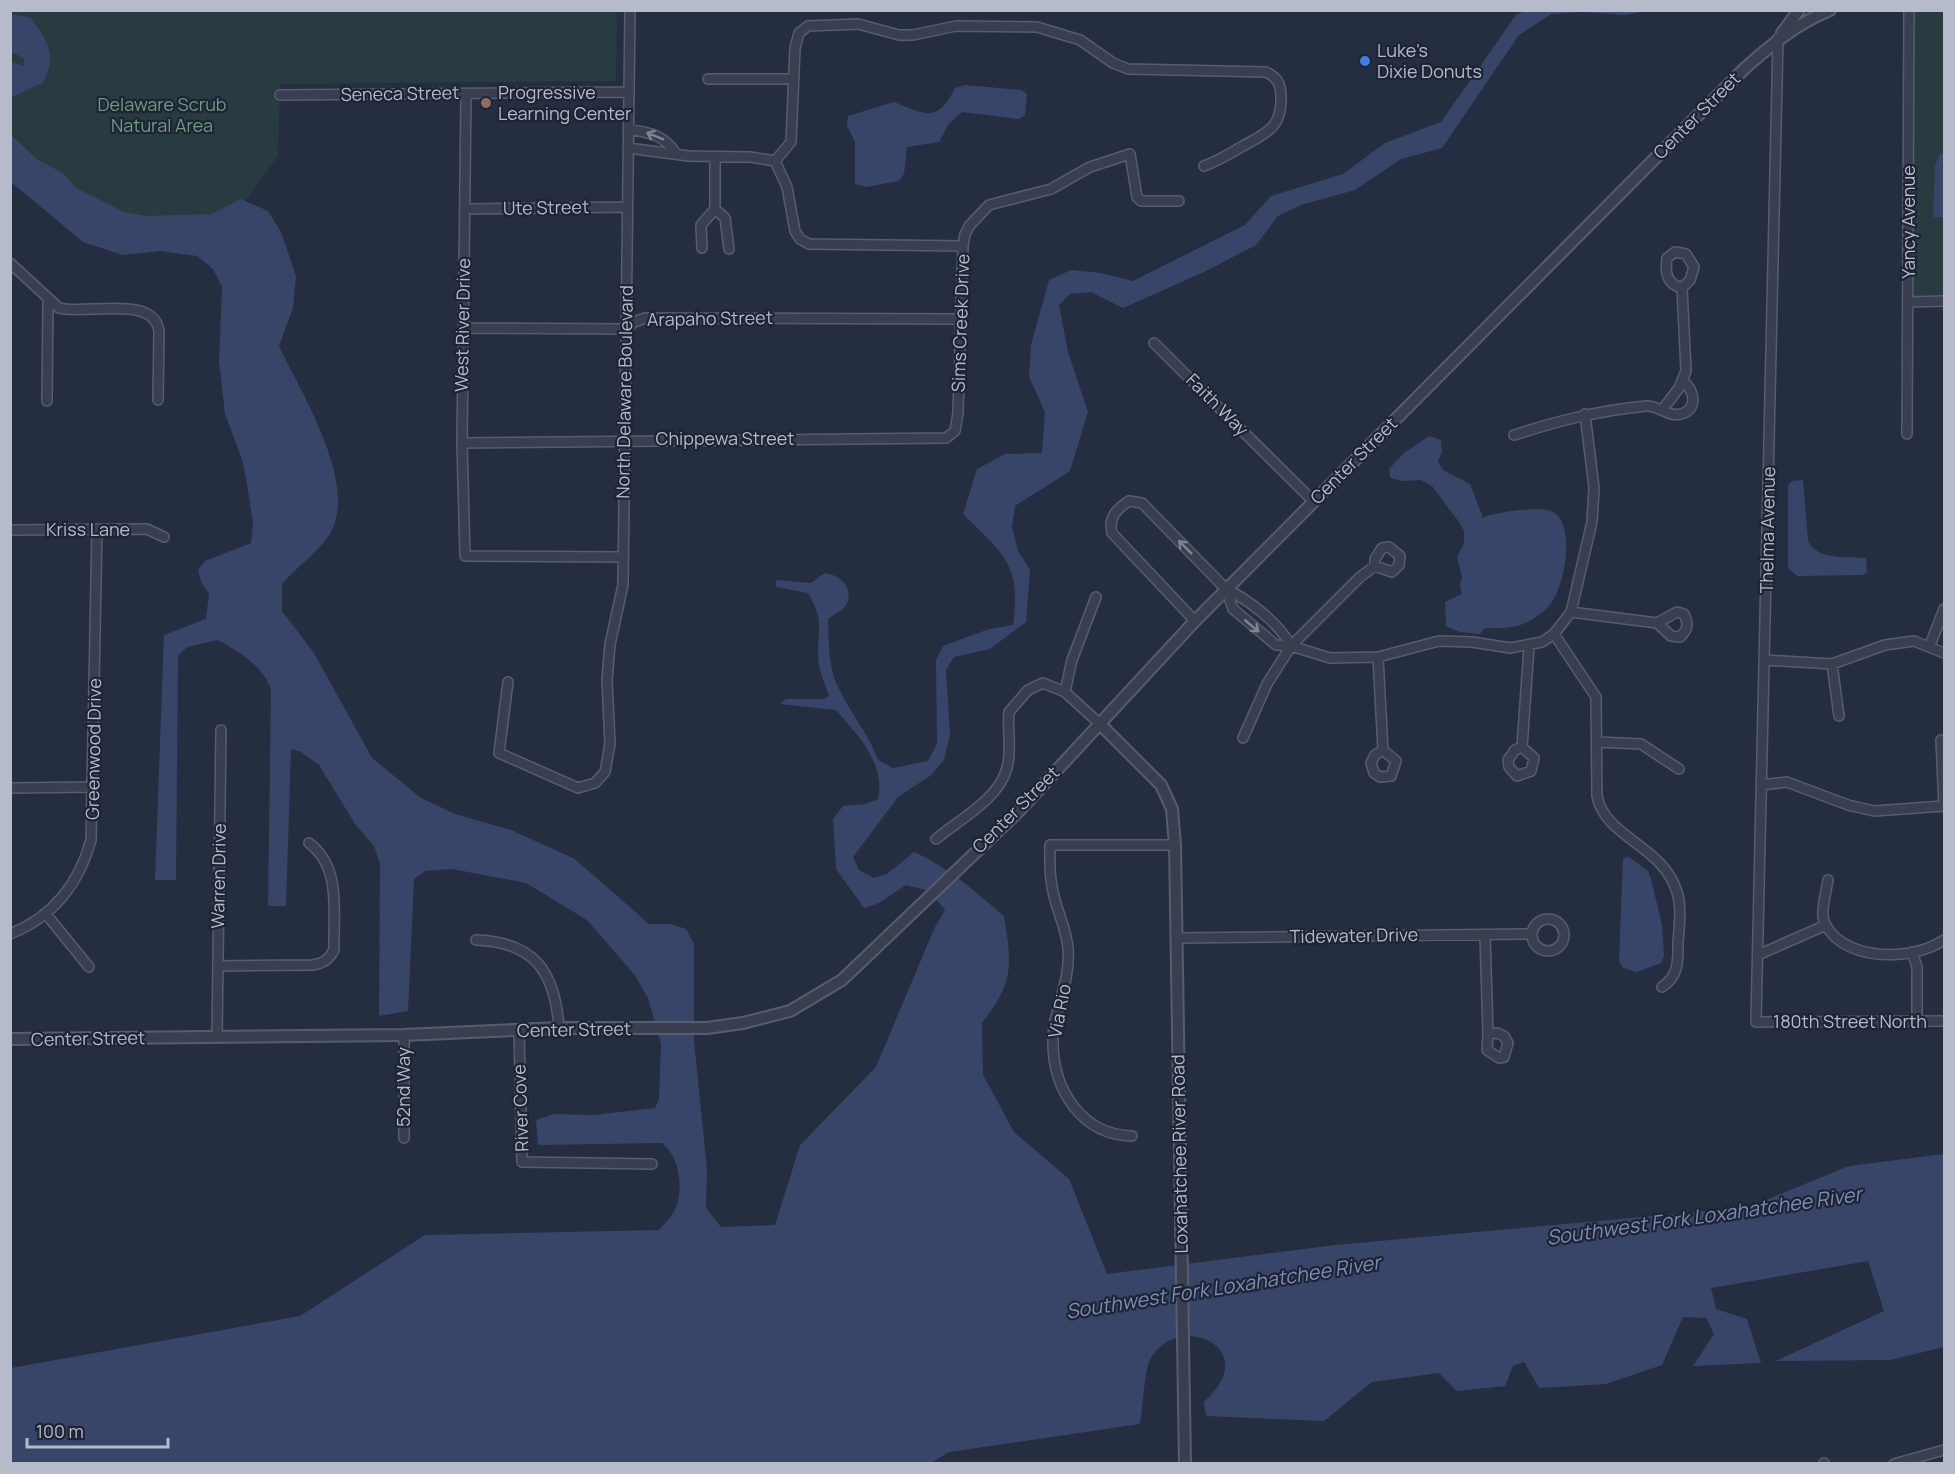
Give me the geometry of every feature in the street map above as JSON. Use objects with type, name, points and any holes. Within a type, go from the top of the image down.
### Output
[{"type":"street","name":"North Delaware Boulevard","points":[[508,682],[499,753],[578,788],[595,783],[605,772],[610,744],[607,680],[612,634],[623,585],[630,10]]},
{"type":"street","name":"Center Street","points":[[10,1039],[404,1035],[559,1028],[697,1028],[743,1023],[790,1011],[842,980],[1019,811],[1226,589],[1713,100],[1779,38],[1800,10]]},
{"type":"street","points":[[1812,17],[1823,10]]},
{"type":"street","name":"Center Street","points":[[1779,38],[1812,17],[1830,10]]},
{"type":"street","name":"Yancy Avenue","points":[[1907,434],[1909,10]]},
{"type":"street","points":[[775,161],[791,142],[795,48],[799,33],[808,26],[816,24],[858,24],[899,36],[946,27],[1037,27],[1080,40],[1113,63],[1128,69],[1266,72],[1274,76],[1281,85],[1282,100],[1281,114],[1272,129],[1222,159],[1204,166]]},
{"type":"street","name":"Thelma Avenue","points":[[1756,1022],[1779,38]]},
{"type":"street","points":[[708,80],[794,79]]},
{"type":"street","name":"Seneca Street","points":[[280,95],[629,92]]},
{"type":"street","name":"West River Drive","points":[[466,94],[462,443],[465,556],[623,557]]},
{"type":"street","points":[[628,129],[651,133],[667,141],[676,153]]},
{"type":"street","points":[[628,148],[775,161]]},
{"type":"street","name":"Sims Creek Drive","points":[[951,434],[957,425],[958,413],[963,246],[965,234],[970,225],[989,204],[1051,189],[1090,167],[1130,154],[1137,197],[1141,201],[1179,201]]},
{"type":"street","points":[[702,248],[701,225],[715,209],[715,157]]},
{"type":"street","points":[[775,161],[788,187],[795,231],[800,239],[809,244],[963,246]]},
{"type":"street","name":"Ute Street","points":[[465,209],[627,207]]},
{"type":"street","points":[[715,209],[724,218],[729,249]]},
{"type":"street","points":[[10,263],[48,300],[66,310],[138,309],[150,313],[158,324],[159,331],[158,400]]},
{"type":"street","points":[[1663,409],[1683,381],[1687,364],[1682,288]]},
{"type":"street","points":[[47,401],[48,300]]},
{"type":"street","points":[[1909,302],[1944,302]]},
{"type":"street","name":"Arapaho Street","points":[[463,328],[626,329],[634,322],[645,318],[961,319]]},
{"type":"street","name":"Faith Way","points":[[1154,343],[1313,501]]},
{"type":"street","points":[[1514,435],[1585,414],[1649,406],[1663,409],[1674,415],[1681,414],[1692,405],[1693,392],[1683,381]]},
{"type":"street","points":[[1226,589],[1233,609],[1276,645],[1291,646],[1330,658],[1378,657],[1438,641],[1472,642],[1510,648],[1528,646],[1554,634],[1571,612],[1592,522],[1594,502],[1585,414]]},
{"type":"street","name":"Chippewa Street","points":[[462,443],[625,442],[644,439],[938,440],[951,434]]},
{"type":"street","points":[[1195,621],[1112,533],[1111,519],[1119,508],[1129,501],[1142,503],[1226,589],[1241,596],[1286,636],[1291,646]]},
{"type":"street","name":"Greenwood Drive","points":[[10,934],[46,914],[71,886],[86,856],[93,823],[97,529]]},
{"type":"street","name":"Kriss Lane","points":[[10,530],[147,530],[164,537]]},
{"type":"street","points":[[1243,738],[1267,684],[1291,646],[1360,577],[1375,566]]},
{"type":"street","points":[[1065,692],[1072,660],[1096,597]]},
{"type":"street","points":[[1930,645],[1944,609]]},
{"type":"street","points":[[1571,612],[1658,623]]},
{"type":"street","points":[[1554,634],[1596,697],[1597,796],[1601,810],[1610,822],[1655,856],[1677,891],[1679,905],[1678,966],[1672,980],[1662,987]]},
{"type":"street","points":[[1765,660],[1832,664],[1885,645],[1914,641],[1930,645],[1944,653]]},
{"type":"street","points":[[1522,747],[1528,646]]},
{"type":"street","points":[[1378,657],[1383,750]]},
{"type":"street","points":[[1832,664],[1839,716]]},
{"type":"street","points":[[936,839],[977,808],[1002,782],[1008,766],[1009,712],[1028,690],[1043,682],[1065,692],[1100,724]]},
{"type":"street","name":"Loxahatchee River Road","points":[[1100,724],[1161,785],[1172,809],[1177,938],[1185,1464]]},
{"type":"street","name":"Warren Drive","points":[[217,1037],[221,730]]},
{"type":"street","points":[[1762,785],[1787,782],[1823,793],[1848,805],[1874,811],[1944,806],[1941,740]]},
{"type":"street","points":[[1597,742],[1641,744],[1679,769]]},
{"type":"street","points":[[10,788],[94,787]]},
{"type":"street","points":[[218,966],[313,965],[326,961],[331,956],[334,950],[333,883],[322,853],[309,843]]},
{"type":"street","name":"Via Rio","points":[[1132,1136],[1110,1133],[1094,1127],[1083,1119],[1060,1079],[1052,1043],[1066,982],[1068,948],[1052,887],[1050,845],[1175,846]]},
{"type":"street","points":[[1828,880],[1823,919],[1842,943],[1858,950],[1876,953],[1912,952],[1922,951],[1944,940]]},
{"type":"street","points":[[46,914],[89,967]]},
{"type":"street","points":[[1758,955],[1826,925]]},
{"type":"street","name":"Tidewater Drive","points":[[1177,938],[1530,934]]},
{"type":"street","points":[[1485,935],[1488,1034]]},
{"type":"street","points":[[476,940],[509,944],[536,961],[553,987],[559,1028]]},
{"type":"street","points":[[1912,952],[1917,967],[1917,1021]]},
{"type":"street","name":"180th Street North","points":[[1756,1022],[1944,1021]]},
{"type":"street","name":"River Cove","points":[[519,1031],[522,1162],[652,1164]]},
{"type":"street","name":"52nd Way","points":[[404,1035],[404,1138]]},
{"type":"street","points":[[1894,1464],[1944,1450]]},
{"type":"green space","name":"Delaware Scrub Natural Area","points":[[11,11],[617,11],[616,81],[280,84],[278,156],[238,211],[189,222],[127,222],[11,148]]},
{"type":"green space","points":[[1913,11],[1944,11],[1944,299],[1912,299]]},
{"type":"water","name":"Southwest Fork Loxahatchee River","points":[[1525,11],[1649,11],[1624,15],[1583,12],[1551,14],[1519,35],[1442,148],[1401,159],[1355,190],[1301,205],[1278,216],[1256,245],[1204,272],[1123,308],[1091,292],[1070,294],[1059,305],[1068,352],[1088,412],[1070,471],[1015,506],[1012,527],[1018,551],[1030,570],[1026,622],[990,649],[954,657],[946,670],[950,735],[944,760],[930,776],[898,797],[853,857],[859,870],[874,878],[887,874],[914,852],[950,873],[1004,916],[1009,961],[1008,973],[1000,996],[982,1023],[983,1075],[1014,1132],[1069,1179],[1107,1274],[1336,1245],[1749,1207],[1849,1166],[1944,1154],[1944,1347],[1890,1360],[1776,1361],[1884,1311],[1868,1261],[1711,1288],[1716,1309],[1747,1319],[1761,1363],[1693,1366],[1714,1334],[1706,1318],[1683,1317],[1662,1365],[1606,1384],[1539,1388],[1524,1362],[1513,1366],[1505,1386],[1457,1391],[1439,1373],[1372,1382],[1324,1421],[1206,1416],[1204,1402],[1221,1382],[1225,1365],[1221,1351],[1210,1341],[1194,1337],[1178,1338],[1162,1345],[1150,1360],[1146,1373],[1140,1424],[949,1452],[931,1463],[11,1463],[11,1368],[300,1316],[425,1235],[659,1230],[675,1210],[680,1181],[676,1164],[662,1143],[538,1145],[536,1120],[554,1114],[594,1115],[655,1108],[659,1099],[661,1044],[648,998],[634,974],[587,920],[526,883],[452,869],[425,871],[414,879],[408,1011],[379,1016],[380,864],[374,846],[355,824],[319,765],[301,752],[291,749],[286,906],[268,906],[271,690],[268,681],[257,667],[218,640],[187,647],[178,656],[176,880],[155,880],[164,635],[206,619],[209,594],[201,582],[198,570],[205,561],[251,543],[253,523],[246,478],[242,459],[225,414],[219,361],[222,287],[213,269],[197,256],[160,251],[123,255],[83,242],[11,182],[10,134],[38,160],[63,173],[76,188],[124,212],[147,216],[212,214],[241,199],[268,211],[281,232],[296,276],[293,308],[279,346],[324,438],[337,490],[337,513],[330,534],[321,546],[282,584],[282,611],[314,653],[372,758],[421,798],[455,814],[511,830],[575,859],[649,924],[671,924],[686,929],[694,944],[694,1041],[707,1169],[706,1208],[721,1227],[775,1225],[800,1145],[876,1067],[934,929],[945,910],[929,891],[906,885],[879,903],[864,908],[836,869],[833,819],[843,806],[865,804],[878,799],[878,774],[861,740],[836,710],[780,704],[786,699],[824,699],[829,696],[819,666],[819,623],[813,602],[808,593],[776,587],[776,580],[811,583],[825,573],[841,580],[848,590],[848,602],[844,608],[828,619],[830,661],[837,685],[878,760],[893,768],[928,761],[937,744],[936,660],[943,646],[989,629],[1013,625],[1015,588],[1012,574],[999,551],[963,514],[977,469],[1005,454],[1042,453],[1045,412],[1029,377],[1031,345],[1049,280],[1071,270],[1101,273],[1133,281],[1245,225],[1271,196],[1343,174],[1385,143],[1441,122],[1516,15]]},
{"type":"water","points":[[11,14],[31,18],[49,49],[50,64],[43,83],[11,97],[11,62],[24,66],[24,58],[11,52]]},
{"type":"water","points":[[965,85],[1021,90],[1027,94],[1025,115],[1019,119],[962,112],[949,123],[939,142],[907,147],[904,174],[899,181],[866,187],[855,184],[855,142],[847,126],[848,116],[894,102],[929,113],[942,107],[955,88]]},
{"type":"water","points":[[1944,153],[1944,217],[1933,217],[1935,166],[1939,155]]},
{"type":"water","points":[[1429,436],[1441,440],[1442,452],[1438,461],[1443,470],[1470,484],[1483,518],[1504,512],[1540,509],[1553,512],[1560,519],[1565,530],[1566,544],[1559,588],[1548,607],[1526,623],[1503,628],[1485,628],[1480,634],[1460,632],[1446,626],[1445,602],[1462,594],[1460,586],[1462,577],[1457,557],[1464,543],[1464,531],[1432,486],[1421,480],[1403,481],[1390,478],[1389,469],[1404,453]]},
{"type":"water","points":[[1803,480],[1808,541],[1818,552],[1825,555],[1866,558],[1867,572],[1863,575],[1797,576],[1788,568],[1788,485],[1792,481]]},
{"type":"water","points":[[1629,857],[1648,871],[1662,925],[1664,956],[1661,963],[1637,972],[1623,968],[1619,961],[1623,858]]},
{"type":"place","name":"Luke's Dixie Donuts","points":[[1365,61]]},
{"type":"place","name":"Progressive Learning Center","points":[[486,103]]}]
